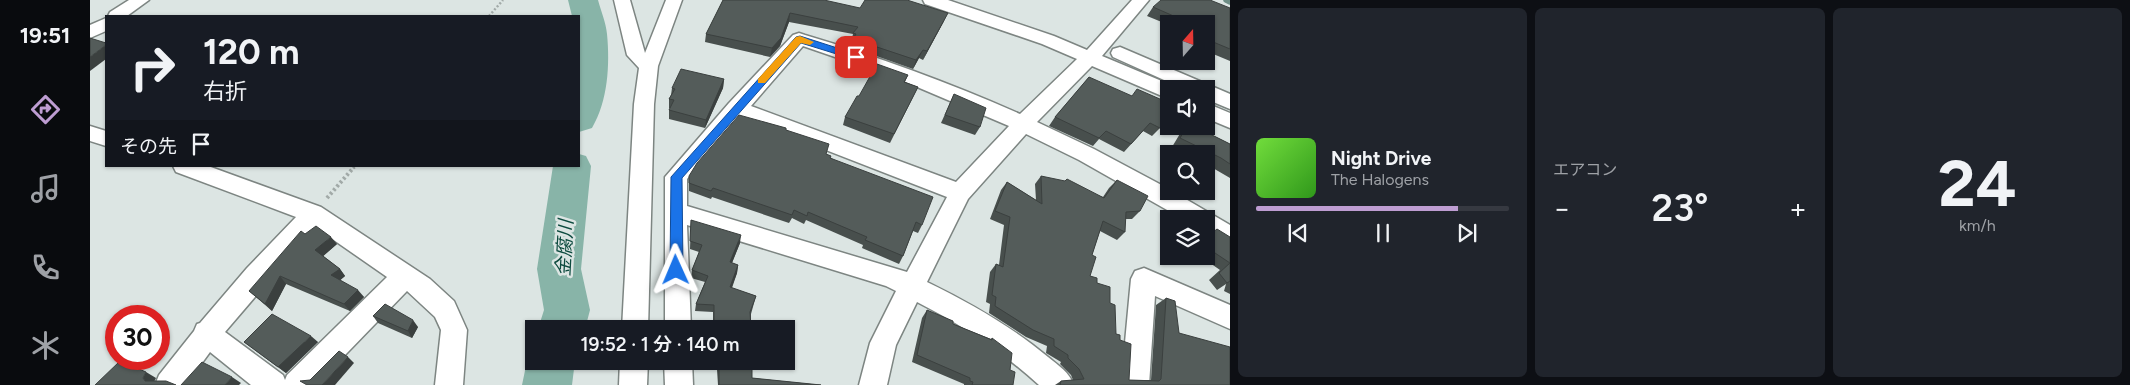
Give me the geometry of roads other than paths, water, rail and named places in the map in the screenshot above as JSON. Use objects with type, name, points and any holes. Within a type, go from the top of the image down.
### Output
[{"type":"street","points":[[118,15],[141,0]]},
{"type":"street","points":[[622,0],[636,54],[649,66]]},
{"type":"street","points":[[635,320],[644,104],[649,66],[674,0]]},
{"type":"street","points":[[931,0],[1048,40],[1096,51],[1160,87]]},
{"type":"street","points":[[976,0],[1096,51],[1177,80]]},
{"type":"street","points":[[873,385],[883,343],[960,193],[1023,124],[1096,51],[1141,0]]},
{"type":"street","points":[[90,33],[105,23]]},
{"type":"street","points":[[678,320],[676,177],[800,39],[910,76],[1023,124],[1072,147],[1187,210]]},
{"type":"street","points":[[1215,94],[1230,102]]},
{"type":"street","points":[[736,108],[960,193]]},
{"type":"street","points":[[1215,114],[1230,121]]},
{"type":"street","points":[[90,133],[105,138]]},
{"type":"street","points":[[187,167],[313,214],[421,287],[445,309],[454,330],[449,385]]},
{"type":"street","points":[[675,212],[893,277],[960,311],[1016,347],[1060,385]]},
{"type":"street","points":[[169,385],[206,333],[313,214]]},
{"type":"street","points":[[1215,227],[1230,237]]},
{"type":"street","points":[[297,385],[405,276]]},
{"type":"street","points":[[1135,385],[1144,279],[1230,317]]},
{"type":"street","points":[[206,333],[273,385]]},
{"type":"street","points":[[633,385],[634,370]]},
{"type":"street","points":[[678,370],[679,385]]},
{"type":"waterway","name":"金腐川","points":[[580,115],[591,76],[591,32],[583,0]]},
{"type":"waterway","points":[[1226,0],[1230,2]]},
{"type":"waterway","name":"金腐川","points":[[564,320],[567,310],[559,269],[572,167]]},
{"type":"waterway","name":"金腐川","points":[[547,385],[550,370]]}]
